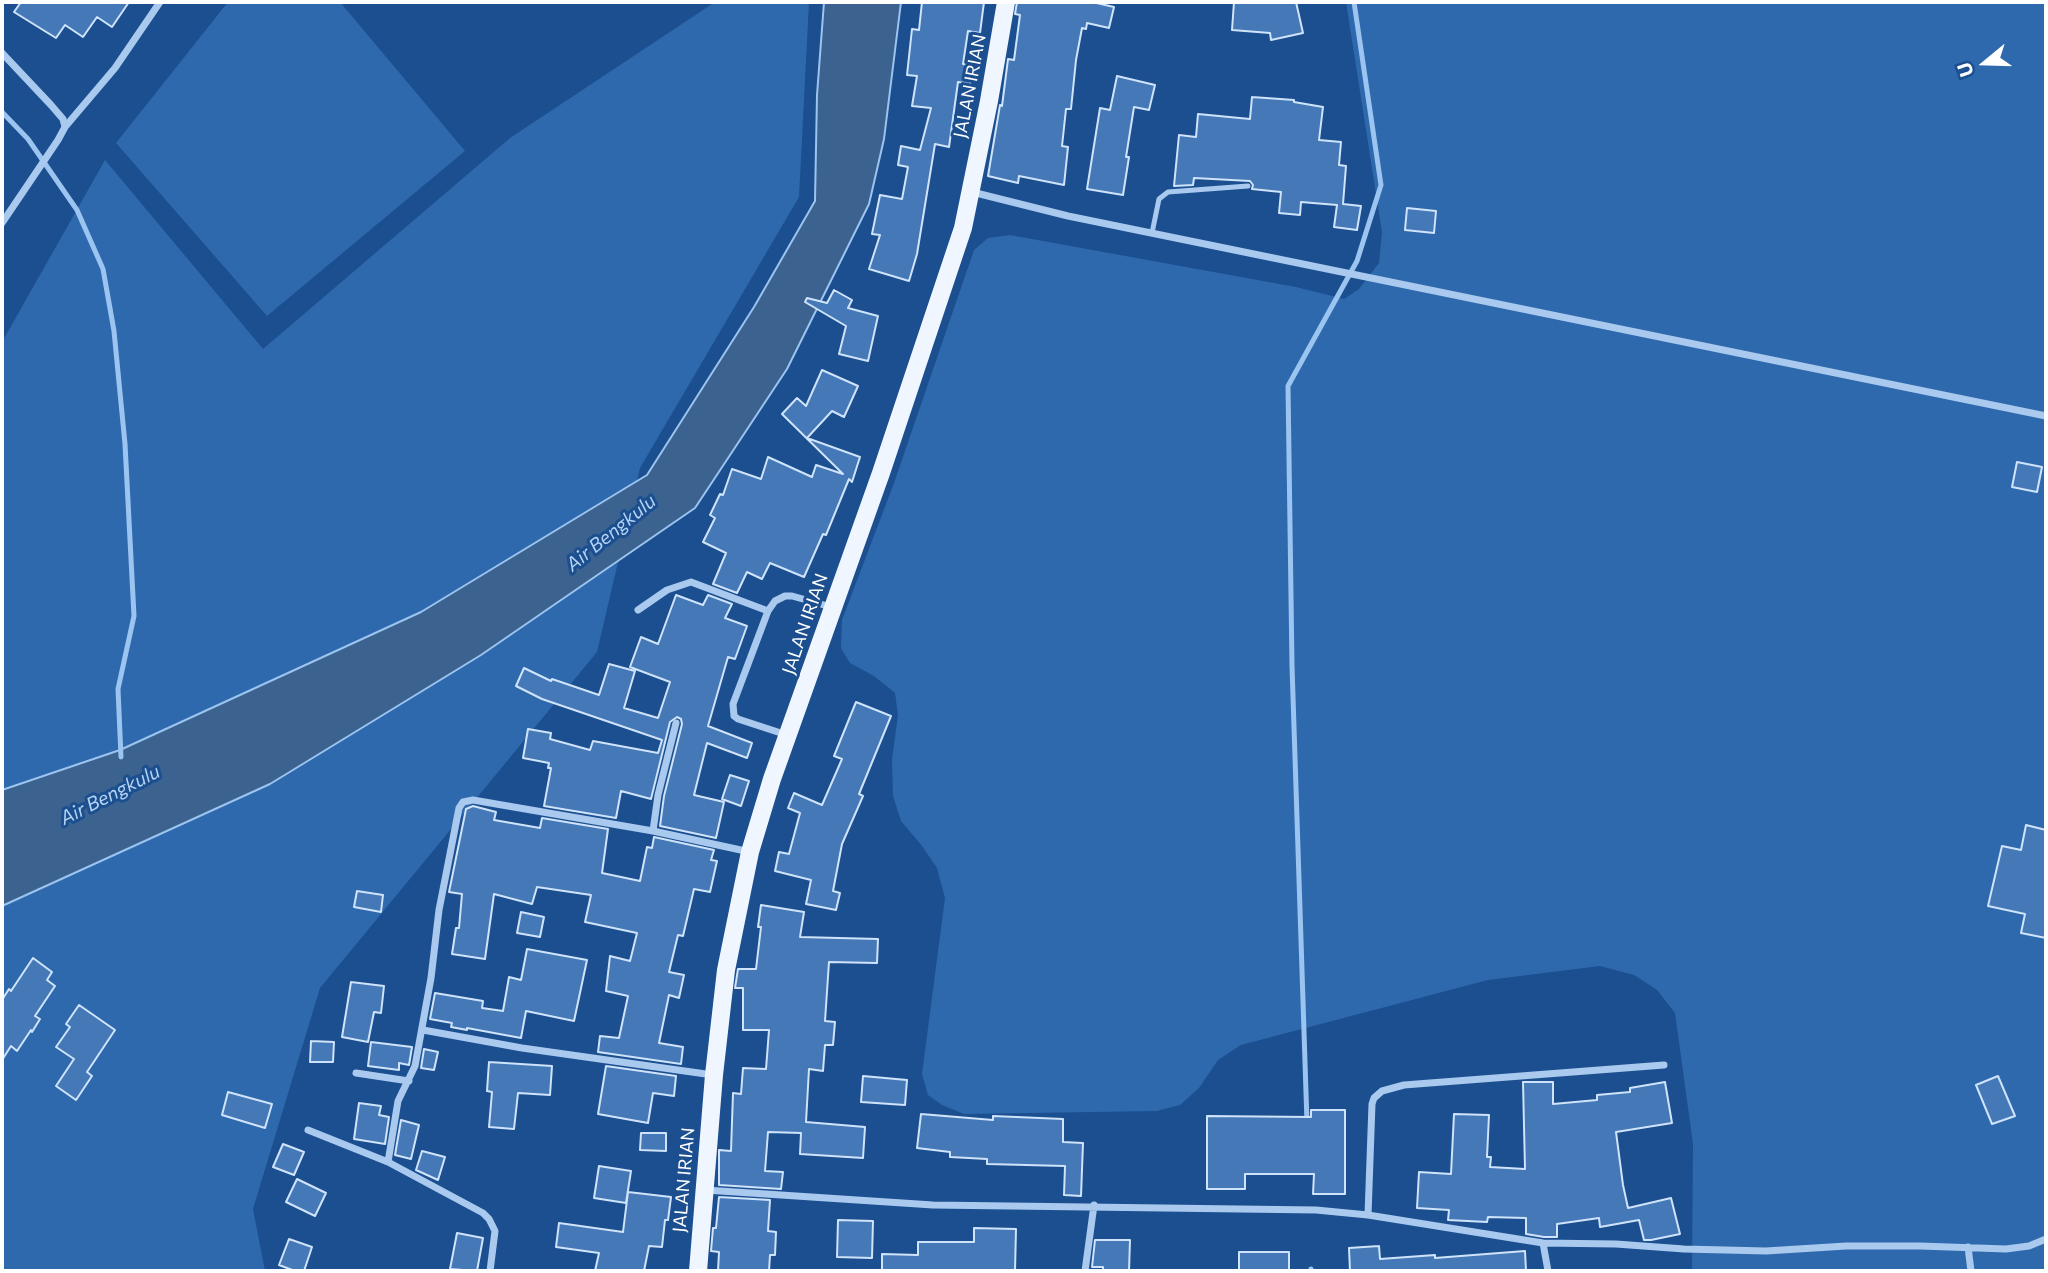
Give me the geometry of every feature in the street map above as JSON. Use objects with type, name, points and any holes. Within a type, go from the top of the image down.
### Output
[{"type":"main road","name":"JALAN IRIAN","points":[[698,1271],[713,1075],[726,970],[750,852],[951,267],[971,192],[1006,2]]},
{"type":"street","points":[[2,223],[65,127],[115,68],[160,2]]},
{"type":"street","points":[[2,53],[59,114],[65,127]]},
{"type":"street","points":[[971,192],[1068,216],[2046,416]]},
{"type":"street","points":[[638,610],[667,590],[691,582],[768,611]]},
{"type":"street","points":[[788,736],[738,719],[733,712],[733,704],[768,611],[778,598],[792,596],[832,608]]},
{"type":"street","points":[[653,831],[658,795],[676,723]]},
{"type":"street","points":[[388,1162],[398,1101],[413,1074],[423,1030],[439,910],[459,808],[463,802],[473,800],[653,831],[750,852]]},
{"type":"street","points":[[423,1030],[522,1048],[713,1075]]},
{"type":"street","points":[[1368,1215],[1372,1104],[1381,1091],[1404,1085],[1664,1065]]},
{"type":"street","points":[[356,1073],[409,1081]]},
{"type":"street","points":[[308,1130],[388,1162],[483,1213],[489,1219],[495,1236],[490,1271]]},
{"type":"street","points":[[703,1190],[933,1205],[1316,1210],[1368,1215],[1543,1243],[1766,1251],[1846,1246],[2006,1249],[2029,1246],[2046,1239]]},
{"type":"street","points":[[1085,1271],[1094,1206]]},
{"type":"street","points":[[1543,1243],[1548,1271]]},
{"type":"street","points":[[1968,1247],[1971,1271]]},
{"type":"lane","points":[[1152,233],[1159,199],[1168,192],[1248,186]]},
{"type":"shaded area","points":[[228,2],[340,2],[465,151],[267,316],[116,143]]},
{"type":"shaded area","points":[[715,2],[809,2],[799,197],[640,468],[597,652],[320,988],[253,1209],[265,1271],[2,1271],[2,342],[105,160],[263,349],[510,138]]},
{"type":"shaded area","points":[[1346,2],[2046,2],[2046,1271],[1692,1271],[1693,1144],[1675,1013],[1657,990],[1634,975],[1600,966],[1488,980],[1241,1045],[1218,1060],[1199,1088],[1180,1105],[1157,1111],[964,1114],[942,1105],[928,1095],[922,1074],[945,898],[937,868],[901,821],[893,796],[892,760],[898,715],[895,693],[874,676],[850,663],[841,648],[842,620],[894,483],[974,250],[988,238],[1010,235],[1296,287],[1344,299],[1359,289],[1379,263],[1382,232]]},
{"type":"water","name":"Air Bengkulu","points":[[824,2],[901,2],[884,139],[869,204],[787,369],[695,508],[481,655],[270,784],[2,906],[2,790],[120,750],[421,612],[647,475],[754,307],[815,201],[817,95]]},
{"type":"building","points":[[21,2],[129,2],[112,27],[97,17],[83,37],[65,25],[56,38],[14,12]]},
{"type":"building","points":[[922,2],[984,2],[980,33],[968,31],[963,64],[973,66],[970,84],[958,82],[949,147],[935,144],[917,254],[909,281],[869,269],[880,235],[872,234],[880,195],[902,199],[908,167],[898,165],[901,146],[920,150],[931,108],[912,106],[917,76],[907,75],[912,29],[919,30]]},
{"type":"building","points":[[1017,2],[1092,2],[1114,7],[1109,28],[1087,23],[1086,29],[1082,28],[1071,109],[1066,109],[1062,146],[1068,147],[1064,185],[1019,176],[1018,183],[988,176],[1008,59],[1014,60],[1020,15],[1015,14]]},
{"type":"building","points":[[1234,2],[1296,2],[1303,33],[1271,40],[1270,33],[1232,30]]},
{"type":"building","points":[[1117,76],[1155,85],[1149,110],[1134,107],[1123,195],[1087,189],[1100,108],[1110,110]]},
{"type":"building","points":[[1252,97],[1294,100],[1323,107],[1319,140],[1341,142],[1339,165],[1346,166],[1343,204],[1361,206],[1357,230],[1334,227],[1337,205],[1301,202],[1300,215],[1279,213],[1281,192],[1252,189],[1250,181],[1194,178],[1193,185],[1174,186],[1179,135],[1196,137],[1198,114],[1250,119]]},
{"type":"building","points":[[1407,208],[1436,211],[1434,233],[1405,230]]},
{"type":"building","points":[[834,290],[852,300],[848,308],[878,316],[868,361],[839,354],[846,326],[805,302],[807,298],[827,303]]},
{"type":"building","points":[[822,370],[858,386],[844,417],[832,411],[807,438],[860,457],[852,482],[849,479],[826,535],[823,534],[804,577],[770,563],[762,579],[747,572],[737,593],[713,584],[726,553],[703,542],[715,518],[710,515],[720,494],[723,495],[732,469],[761,479],[768,457],[812,477],[816,465],[843,474],[782,414],[797,398],[806,406]]},
{"type":"building","points":[[2017,462],[2042,467],[2037,492],[2012,487]]},
{"type":"building","points":[[676,595],[703,605],[708,595],[732,604],[725,618],[747,626],[735,659],[728,657],[708,726],[752,743],[747,758],[707,743],[694,795],[724,802],[716,838],[660,826],[664,796],[682,724],[677,717],[670,722],[651,799],[621,791],[616,818],[544,806],[551,768],[548,768],[549,763],[523,758],[528,729],[551,733],[550,739],[590,750],[593,741],[658,753],[662,740],[542,699],[516,686],[524,668],[551,681],[552,679],[599,695],[609,664],[635,671],[624,708],[658,718],[670,682],[630,667],[641,637],[658,644]]},
{"type":"building","points":[[856,702],[891,716],[859,794],[863,796],[842,844],[833,891],[840,893],[836,910],[806,904],[811,880],[775,871],[779,852],[789,854],[800,813],[788,808],[794,793],[822,805],[842,759],[834,756]]},
{"type":"building","points":[[730,775],[749,781],[741,806],[722,799]]},
{"type":"building","points":[[473,806],[496,812],[494,820],[540,828],[542,818],[608,829],[602,873],[640,881],[647,847],[652,848],[654,837],[714,850],[711,860],[717,861],[710,892],[694,889],[683,936],[678,935],[669,972],[684,975],[679,998],[669,995],[659,1043],[683,1047],[681,1064],[598,1052],[600,1036],[619,1038],[628,996],[606,991],[610,956],[630,961],[637,933],[585,922],[591,895],[537,887],[532,904],[494,894],[485,959],[452,954],[456,928],[459,928],[462,894],[449,892],[466,809]]},
{"type":"building","points":[[2026,825],[2046,830],[2046,938],[2021,933],[2025,914],[1988,906],[2002,846],[2021,850]]},
{"type":"building","points":[[357,891],[383,895],[381,912],[354,907]]},
{"type":"building","points":[[761,905],[804,912],[800,937],[878,939],[877,963],[829,962],[825,1021],[835,1022],[833,1045],[825,1045],[823,1071],[809,1069],[806,1122],[865,1127],[863,1158],[800,1154],[801,1133],[768,1132],[765,1171],[783,1172],[781,1189],[719,1185],[719,1150],[731,1151],[733,1093],[741,1094],[743,1068],[766,1069],[769,1030],[743,1030],[743,988],[735,988],[738,969],[756,969]]},
{"type":"building","points":[[521,912],[544,917],[540,937],[517,933]]},
{"type":"building","points":[[527,949],[587,960],[574,1021],[526,1011],[521,1038],[451,1027],[452,1023],[430,1019],[435,993],[483,1001],[482,1008],[503,1011],[509,977],[521,980]]},
{"type":"building","points":[[33,958],[52,972],[47,980],[55,986],[35,1016],[40,1019],[32,1032],[31,1030],[17,1051],[11,1046],[2,1060],[2,1000]]},
{"type":"building","points":[[351,982],[384,986],[381,1013],[374,1012],[368,1042],[342,1037]]},
{"type":"building","points":[[79,1005],[115,1030],[87,1072],[92,1076],[76,1100],[56,1086],[74,1059],[56,1047],[70,1027],[66,1024]]},
{"type":"building","points":[[311,1041],[334,1042],[333,1062],[310,1062]]},
{"type":"building","points":[[371,1042],[412,1047],[409,1065],[399,1063],[399,1070],[368,1066]]},
{"type":"building","points":[[424,1049],[438,1052],[434,1070],[421,1068]]},
{"type":"building","points":[[489,1062],[552,1066],[550,1095],[518,1093],[514,1129],[489,1127],[492,1092],[487,1091]]},
{"type":"building","points":[[606,1066],[676,1076],[674,1096],[653,1093],[648,1123],[598,1114]]},
{"type":"building","points":[[863,1076],[907,1080],[905,1105],[861,1102]]},
{"type":"building","points":[[1998,1076],[2015,1116],[1992,1124],[1976,1085]]},
{"type":"building","points":[[1523,1082],[1553,1082],[1553,1104],[1597,1100],[1597,1095],[1630,1092],[1630,1088],[1665,1082],[1672,1123],[1616,1132],[1628,1208],[1671,1198],[1680,1234],[1644,1240],[1639,1220],[1600,1227],[1599,1218],[1557,1224],[1557,1237],[1544,1237],[1526,1234],[1526,1218],[1488,1217],[1487,1222],[1448,1220],[1449,1210],[1417,1208],[1419,1172],[1451,1174],[1454,1114],[1489,1115],[1487,1157],[1491,1157],[1490,1167],[1525,1169]]},
{"type":"building","points":[[228,1092],[272,1104],[265,1128],[222,1115]]},
{"type":"building","points":[[359,1103],[381,1106],[379,1115],[389,1117],[385,1144],[354,1139]]},
{"type":"building","points":[[1311,1110],[1345,1110],[1345,1194],[1313,1194],[1314,1174],[1245,1174],[1245,1189],[1207,1189],[1207,1116],[1311,1117]]},
{"type":"building","points":[[921,1114],[993,1120],[993,1116],[1063,1119],[1063,1142],[1083,1143],[1081,1196],[1064,1195],[1065,1166],[987,1164],[987,1159],[950,1157],[950,1152],[917,1148]]},
{"type":"building","points":[[401,1120],[419,1125],[411,1159],[395,1155]]},
{"type":"building","points":[[641,1133],[666,1133],[666,1151],[640,1150]]},
{"type":"building","points":[[283,1144],[304,1152],[294,1175],[273,1167]]},
{"type":"building","points":[[422,1151],[445,1157],[438,1180],[416,1170]]},
{"type":"building","points":[[599,1166],[631,1171],[626,1203],[594,1198]]},
{"type":"building","points":[[297,1179],[326,1193],[315,1216],[286,1202]]},
{"type":"building","points":[[628,1192],[671,1197],[662,1247],[649,1246],[644,1271],[595,1271],[599,1253],[556,1247],[559,1223],[623,1232]]},
{"type":"building","points":[[719,1197],[770,1200],[768,1231],[776,1232],[775,1255],[770,1255],[769,1271],[718,1271],[719,1252],[711,1251]]},
{"type":"building","points":[[838,1220],[873,1221],[872,1258],[837,1257]]},
{"type":"building","points":[[974,1228],[1016,1229],[1015,1271],[882,1271],[882,1254],[918,1255],[918,1242],[974,1242]]},
{"type":"building","points":[[457,1233],[483,1238],[477,1271],[450,1269]]},
{"type":"building","points":[[289,1239],[312,1247],[304,1271],[295,1271],[279,1265]]},
{"type":"building","points":[[1095,1240],[1130,1240],[1129,1271],[1103,1271],[1103,1267],[1092,1267]]},
{"type":"building","points":[[1379,1246],[1380,1259],[1525,1251],[1526,1271],[1350,1271],[1349,1248]]},
{"type":"building","points":[[1239,1252],[1289,1252],[1289,1271],[1239,1271]]},
{"type":"waterway","points":[[1307,1123],[1292,666],[1288,386],[1357,261],[1381,185],[1354,2]]},
{"type":"waterway","points":[[2,112],[28,139],[77,210],[103,269],[114,331],[125,444],[134,616],[118,689],[121,757]]}]
